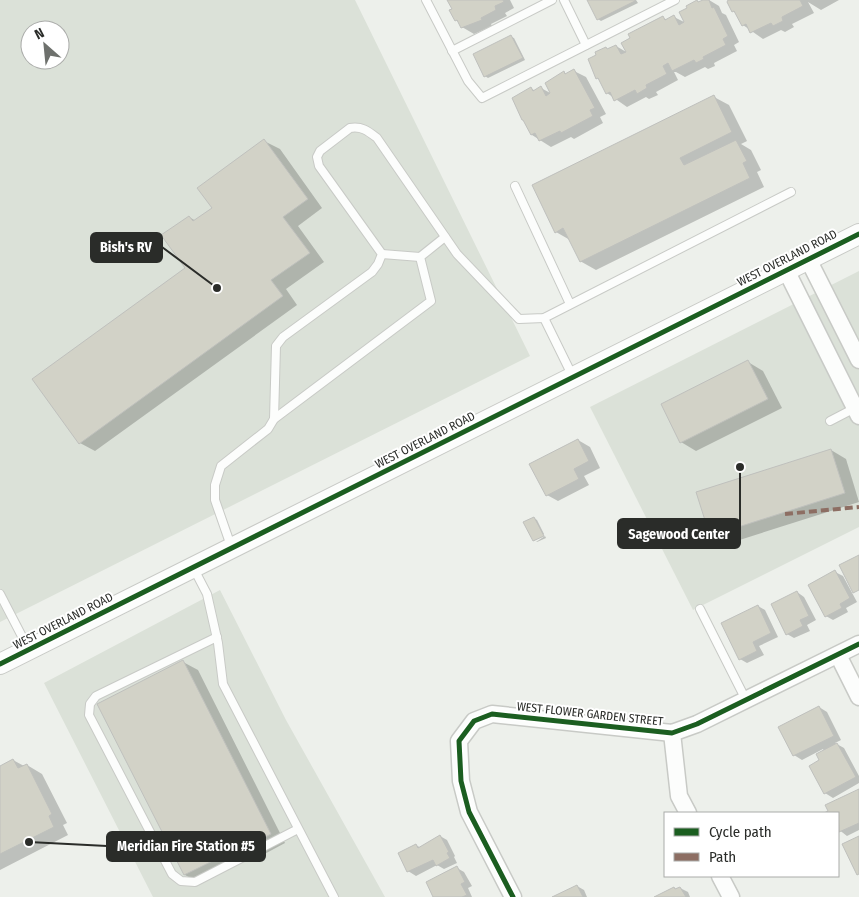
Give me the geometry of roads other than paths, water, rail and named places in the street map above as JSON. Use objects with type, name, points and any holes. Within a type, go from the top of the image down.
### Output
[{"type":"street","name":"WEST OVERLAND ROAD","points":[[0,664],[859,234]]},
{"type":"street","points":[[808,259],[859,360]]},
{"type":"street","points":[[786,270],[858,410]]},
{"type":"street","name":"WEST FLOWER GARDEN STREET","points":[[513,897],[470,812],[461,781],[459,741],[474,721],[492,714],[672,733],[697,724],[859,644]]},
{"type":"street","points":[[838,655],[859,697]]},
{"type":"street","points":[[672,733],[679,796],[687,812]]},
{"type":"street","points":[[721,877],[731,897]]},
{"type":"lane","points":[[426,0],[468,81],[482,98],[675,0]]},
{"type":"lane","points":[[452,51],[552,0]]},
{"type":"lane","points":[[564,0],[586,45]]},
{"type":"lane","points":[[445,237],[420,257],[382,254],[319,166],[318,157],[320,151],[350,128],[365,128],[377,138],[457,254],[518,318],[544,318],[791,192]]},
{"type":"lane","points":[[515,186],[570,304]]},
{"type":"lane","points":[[274,419],[276,346],[283,337],[372,272],[382,254]]},
{"type":"lane","points":[[231,548],[214,500],[215,484],[221,466],[268,428],[274,419],[431,301],[420,257]]},
{"type":"lane","points":[[544,318],[573,377]]},
{"type":"lane","points":[[830,420],[858,410]]},
{"type":"lane","points":[[193,567],[207,594],[217,637],[223,684],[334,897]]},
{"type":"lane","points":[[0,594],[29,650]]},
{"type":"lane","points":[[700,609],[746,700]]},
{"type":"lane","points":[[217,637],[96,696],[90,704],[89,715],[172,874],[182,881],[195,882],[298,829]]},
{"type":"place","name":"Bish's RV","points":[[217,288]]},
{"type":"place","name":"Sagewood Center","points":[[740,467]]},
{"type":"place","name":"Meridian Fire Station #5","points":[[29,842]]}]
